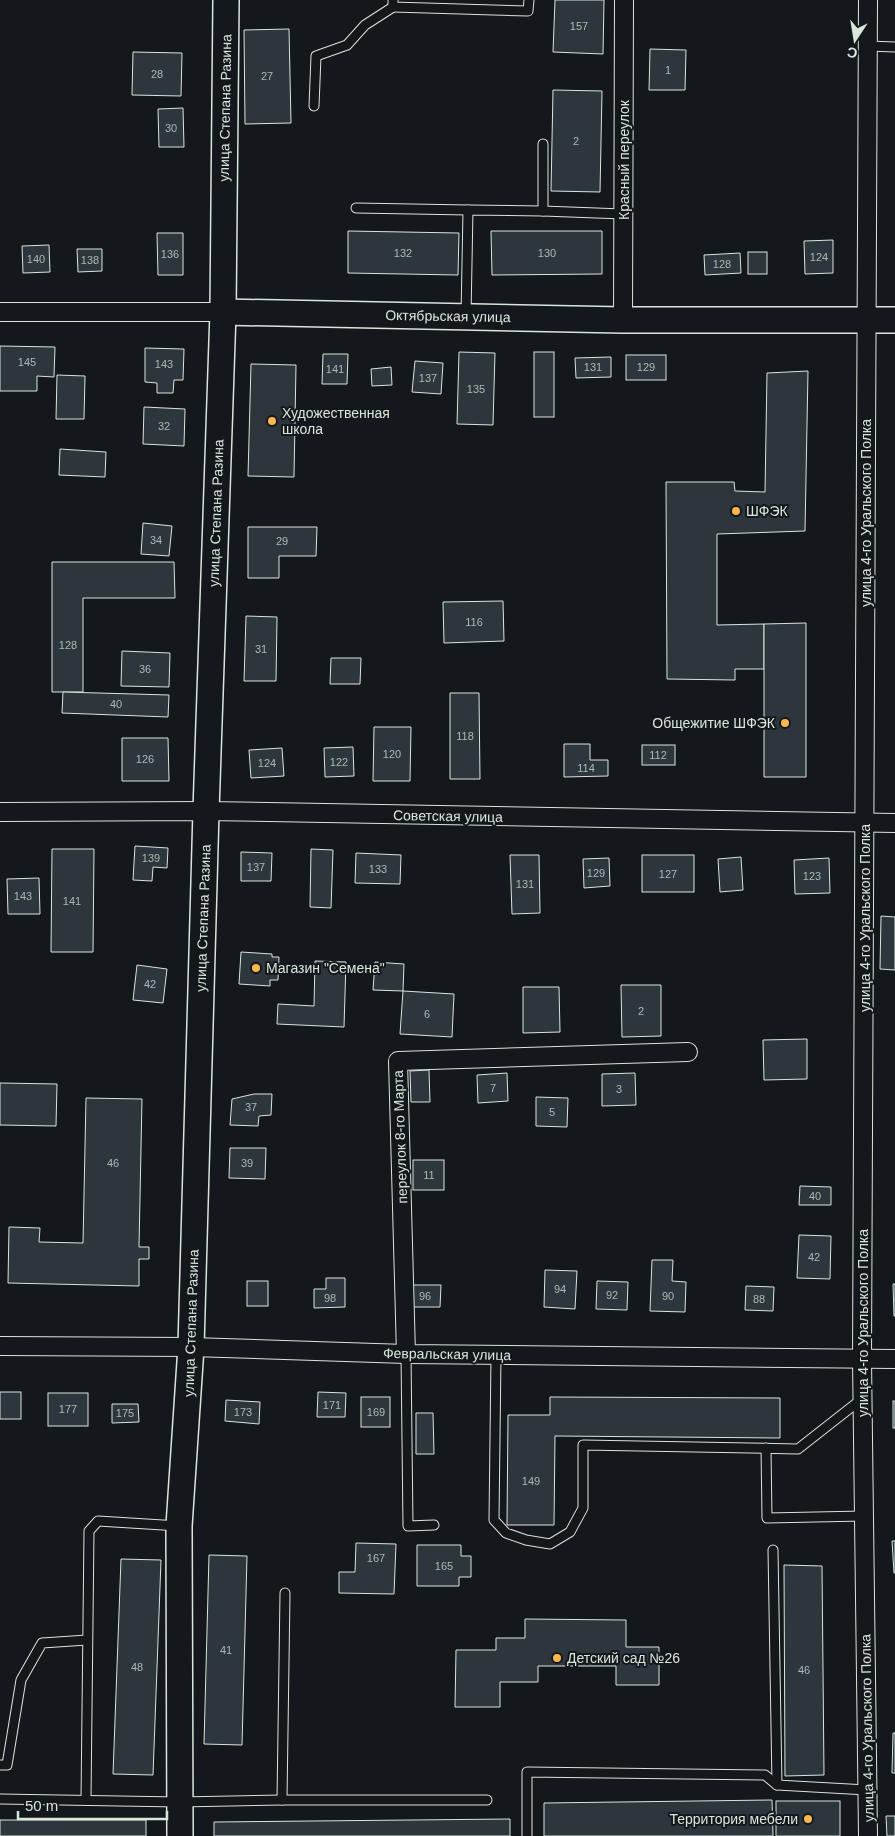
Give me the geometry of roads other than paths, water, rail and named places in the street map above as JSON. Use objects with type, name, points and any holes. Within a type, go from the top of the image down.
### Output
[{"type":"main road","name":"улица Степана Разина","points":[[180,1836],[179,1526],[191,1347],[206,811],[223,312],[226,0]]},
{"type":"main road","name":"Октябрьская улица","points":[[223,312],[623,320],[895,320]]},
{"type":"street","name":"Красный переулок","points":[[623,320],[624,0]]},
{"type":"street","name":"улица 4-го Уральского Полка","points":[[868,0],[862,1359],[868,1836]]},
{"type":"street","name":"Октябрьская улица","points":[[0,312],[223,312]]},
{"type":"street","name":"Советская улица","points":[[0,812],[206,811],[895,823]]},
{"type":"street","name":"переулок 8-го Марта","points":[[406,1354],[398,1061],[688,1052]]},
{"type":"street","name":"Февральская улица","points":[[0,1346],[191,1347],[406,1354],[895,1360]]},
{"type":"lane","points":[[314,106],[316,56],[347,45],[365,25],[393,4],[528,11],[528,0]]},
{"type":"lane","points":[[868,46],[895,47]]},
{"type":"lane","points":[[542,211],[543,144]]},
{"type":"lane","points":[[356,208],[623,214]]},
{"type":"lane","points":[[466,316],[468,210]]},
{"type":"lane","points":[[406,1354],[408,1526],[434,1525]]},
{"type":"lane","points":[[496,1355],[494,1520],[506,1532],[526,1540],[550,1544],[570,1532],[583,1508],[584,1445],[798,1449],[863,1398]]},
{"type":"lane","points":[[766,1448],[767,1518],[864,1516]]},
{"type":"lane","points":[[86,1800],[89,1531],[98,1522],[179,1526]]},
{"type":"lane","points":[[773,1550],[777,1785]]},
{"type":"lane","points":[[282,1800],[285,1593]]},
{"type":"lane","points":[[0,1765],[7,1765],[21,1680],[42,1643],[87,1640]]},
{"type":"lane","points":[[527,1836],[527,1772],[765,1775],[777,1785],[868,1790]]},
{"type":"lane","points":[[0,1799],[179,1802],[487,1800]]},
{"type":"place","name":"Художественная школа","points":[[272,421]]},
{"type":"place","name":"ШФЭК","points":[[736,511]]},
{"type":"place","name":"Общежитие ШФЭК","points":[[785,723]]},
{"type":"place","name":"Магазин \"Семена\"","points":[[256,968]]},
{"type":"place","name":"Детский сад №26","points":[[557,1658]]},
{"type":"place","name":"Территория мебели","points":[[808,1819]]}]
